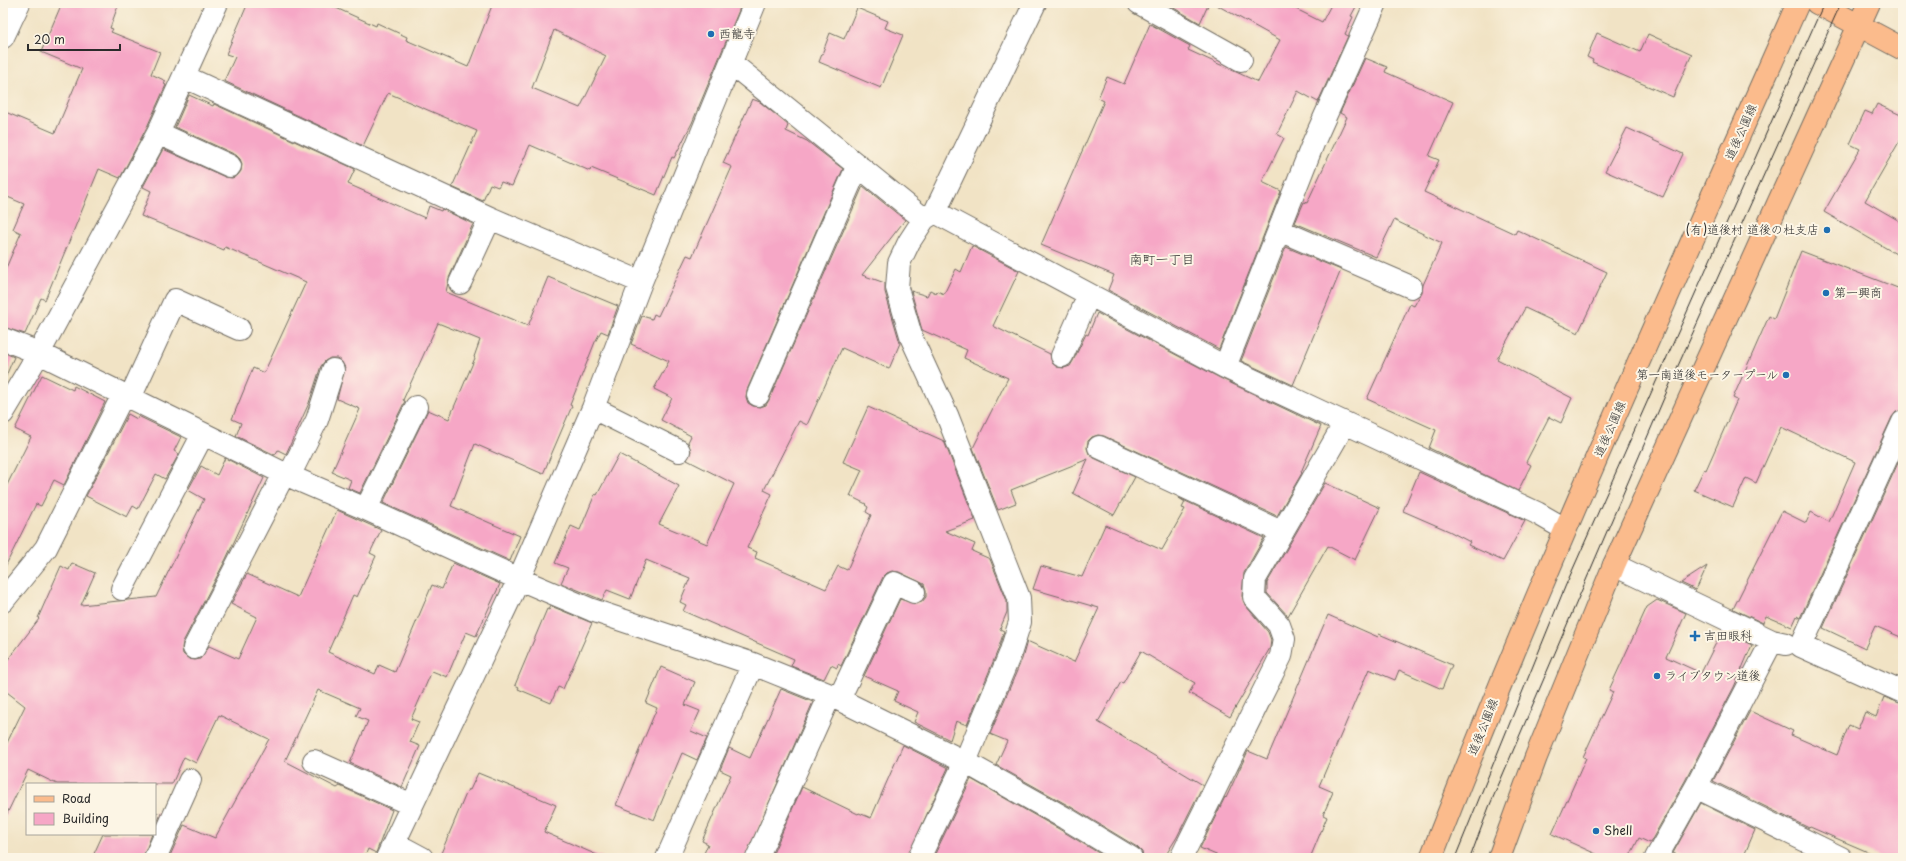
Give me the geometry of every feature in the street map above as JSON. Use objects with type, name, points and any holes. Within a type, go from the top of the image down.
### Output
[{"type":"main road","name":"道後公園線","points":[[1431,858],[1475,744],[1566,529],[1798,3]]},
{"type":"main road","points":[[1817,3],[1903,49]]},
{"type":"main road","points":[[1499,858],[1539,750],[1614,565],[1869,3]]},
{"type":"street","points":[[3,37],[19,3]]},
{"type":"street","points":[[3,412],[40,353],[158,133],[185,77],[217,3]]},
{"type":"street","points":[[422,858],[391,850],[519,579],[593,408],[642,282],[755,3]]},
{"type":"street","points":[[918,858],[965,762],[1010,654],[1020,622],[1020,598],[947,415],[912,339],[896,288],[899,263],[909,242],[930,216],[1035,3]]},
{"type":"street","points":[[1140,3],[1241,60]]},
{"type":"street","points":[[1225,366],[1314,141],[1376,3]]},
{"type":"street","points":[[731,63],[858,165],[930,216],[1089,295],[1225,366],[1537,513],[1566,529]]},
{"type":"street","points":[[185,77],[490,218],[642,282]]},
{"type":"street","points":[[158,133],[230,166]]},
{"type":"street","points":[[758,395],[858,165]]},
{"type":"street","points":[[460,283],[490,218]]},
{"type":"street","points":[[1279,230],[1411,287]]},
{"type":"street","points":[[1062,356],[1089,295]]},
{"type":"street","points":[[3,601],[46,548],[175,300],[240,329]]},
{"type":"street","points":[[3,338],[40,353],[287,475],[366,509],[519,579],[592,610],[753,664],[835,697],[965,762],[1065,818],[1131,858]]},
{"type":"street","points":[[194,648],[317,420],[333,370]]},
{"type":"street","points":[[366,509],[416,407]]},
{"type":"street","points":[[593,408],[679,451]]},
{"type":"street","points":[[1801,646],[1903,422]]},
{"type":"street","points":[[1182,858],[1281,656],[1284,638],[1279,625],[1254,597],[1255,578],[1345,423]]},
{"type":"street","points":[[122,589],[203,434]]},
{"type":"street","points":[[1099,447],[1281,532]]},
{"type":"street","points":[[1614,565],[1772,641],[1801,646],[1903,692]]},
{"type":"street","points":[[757,858],[835,697],[894,583],[914,592]]},
{"type":"street","points":[[1656,858],[1696,786],[1772,641]]},
{"type":"street","points":[[667,858],[753,664]]},
{"type":"street","points":[[314,761],[412,805]]},
{"type":"street","points":[[155,858],[190,780]]},
{"type":"street","points":[[1696,786],[1841,858]]},
{"type":"building","points":[[62,3],[119,3],[110,28],[113,29],[111,32],[160,52],[151,74],[166,81],[164,84],[166,85],[147,127],[120,178],[99,169],[45,300],[41,298],[25,334],[3,327],[3,275],[21,233],[13,229],[24,204],[3,195],[3,111],[55,133],[82,69],[41,52]]},
{"type":"building","points":[[248,3],[325,3],[376,26],[377,23],[407,37],[406,40],[468,67],[493,3],[742,3],[692,123],[674,158],[672,157],[656,195],[591,168],[590,171],[530,145],[512,186],[501,182],[498,187],[490,184],[483,201],[452,187],[477,131],[388,93],[363,146],[224,81],[235,57],[226,54]],"holes":[[[554,30],[606,56],[580,108],[532,88]]]},
{"type":"building","points":[[1165,3],[1209,3],[1200,23]]},
{"type":"building","points":[[1213,3],[1284,3],[1322,22],[1332,3],[1358,3],[1351,16],[1353,17],[1345,34],[1348,36],[1318,102],[1298,91],[1277,134],[1284,138],[1262,182],[1281,191],[1219,349],[1108,290],[1114,275],[1041,245],[1104,101],[1098,98],[1107,77],[1124,84],[1150,24],[1190,46],[1188,50],[1258,82],[1280,40]]},
{"type":"building","points":[[857,8],[888,21],[885,28],[903,35],[881,88],[819,62],[830,33],[844,39]]},
{"type":"building","points":[[1597,33],[1640,52],[1648,34],[1692,54],[1673,97],[1592,62],[1593,60],[1587,57]]},
{"type":"building","points":[[1365,58],[1387,67],[1385,72],[1453,102],[1429,156],[1439,160],[1424,192],[1515,234],[1517,230],[1607,272],[1578,333],[1525,308],[1497,359],[1572,398],[1561,423],[1549,417],[1526,462],[1531,465],[1518,491],[1429,448],[1436,430],[1367,399],[1410,304],[1414,306],[1422,292],[1423,285],[1442,243],[1394,220],[1376,257],[1295,223],[1304,202],[1307,203],[1347,117],[1340,113]]},
{"type":"building","points":[[189,95],[213,106],[214,104],[355,169],[348,184],[425,218],[429,206],[441,211],[442,209],[473,224],[449,278],[446,292],[528,326],[548,277],[618,306],[608,334],[601,331],[595,342],[570,405],[572,406],[543,474],[475,444],[451,506],[520,536],[510,561],[383,503],[428,410],[449,419],[475,358],[474,357],[480,340],[438,323],[403,400],[405,401],[360,493],[348,488],[351,480],[332,472],[360,409],[337,399],[345,368],[342,362],[337,358],[330,358],[321,366],[309,403],[286,454],[278,450],[275,455],[236,436],[241,423],[232,419],[253,368],[264,373],[306,282],[225,247],[224,250],[141,216],[151,191],[143,187],[163,149],[225,177],[232,178],[237,176],[241,171],[242,164],[236,155],[175,127]]},
{"type":"building","points":[[752,99],[760,102],[788,125],[786,131],[807,141],[843,169],[747,390],[746,397],[748,403],[753,406],[760,407],[766,405],[769,400],[863,186],[905,220],[862,275],[885,283],[885,292],[900,343],[889,369],[842,348],[807,425],[799,421],[764,490],[772,494],[747,548],[757,552],[755,558],[826,589],[838,566],[847,570],[871,515],[866,512],[868,507],[865,505],[866,504],[850,496],[862,470],[843,462],[868,407],[944,441],[975,520],[945,531],[975,544],[972,551],[990,559],[1007,601],[1007,612],[1000,629],[1004,631],[998,650],[967,725],[956,721],[950,740],[914,722],[918,712],[894,701],[898,691],[864,676],[900,599],[916,604],[922,602],[926,597],[924,584],[899,572],[892,571],[883,577],[841,666],[838,664],[837,668],[831,665],[824,679],[791,666],[794,659],[683,611],[686,605],[680,602],[690,578],[646,560],[630,599],[607,590],[602,600],[561,583],[568,568],[555,563],[571,526],[580,530],[595,494],[597,495],[619,454],[679,486],[659,524],[707,544],[734,484],[687,460],[691,451],[688,442],[691,436],[661,420],[672,398],[654,389],[669,361],[631,344],[642,316],[652,319],[654,314],[658,316],[687,255],[692,257],[732,167],[723,163]]},
{"type":"building","points":[[1877,104],[1903,116],[1903,135],[1865,201],[1903,223],[1903,258],[1824,212],[1860,149],[1850,144],[1865,111],[1872,114]]},
{"type":"building","points":[[1627,128],[1683,154],[1663,197],[1605,171]]},
{"type":"building","points":[[972,246],[1019,271],[993,326],[1050,354],[1052,363],[1057,367],[1064,368],[1070,366],[1086,334],[1088,335],[1097,313],[1220,378],[1321,426],[1301,472],[1302,473],[1277,516],[1104,436],[1098,435],[1092,437],[1088,441],[1087,448],[1089,454],[1094,458],[1135,477],[1114,515],[1073,493],[1088,459],[1011,490],[1016,503],[998,510],[973,448],[1008,378],[964,358],[967,350],[922,330],[911,291],[927,296],[930,290],[936,293],[937,291],[944,294],[956,269],[961,272]]},
{"type":"building","points":[[1286,247],[1341,270],[1293,385],[1241,361]]},
{"type":"building","points":[[1801,251],[1903,290],[1903,410],[1896,412],[1892,417],[1800,618],[1797,616],[1792,627],[1766,616],[1763,623],[1733,609],[1782,511],[1806,523],[1811,512],[1829,522],[1855,462],[1781,427],[1756,483],[1746,478],[1733,507],[1694,490],[1704,469],[1706,470],[1737,400],[1733,398],[1769,316],[1774,319]]},
{"type":"building","points":[[3,352],[14,357],[3,383]]},
{"type":"building","points":[[42,375],[73,390],[74,386],[105,402],[64,485],[54,480],[41,506],[36,504],[3,571],[3,493],[31,437],[15,429]]},
{"type":"building","points":[[128,414],[137,419],[138,416],[181,437],[174,451],[179,454],[165,479],[156,474],[138,509],[133,506],[127,517],[86,496]]},
{"type":"building","points":[[1903,452],[1903,638],[1875,626],[1865,648],[1823,628]]},
{"type":"building","points":[[225,458],[264,478],[226,559],[183,642],[183,654],[189,659],[200,659],[209,646],[238,659],[257,617],[231,604],[247,574],[298,597],[337,510],[381,530],[370,553],[376,556],[357,597],[353,595],[328,652],[375,674],[379,665],[395,672],[432,585],[442,589],[453,563],[500,584],[476,636],[466,632],[447,677],[432,671],[411,719],[419,722],[410,742],[420,746],[402,787],[350,763],[368,721],[356,716],[360,708],[318,690],[285,761],[337,788],[340,786],[392,810],[376,853],[368,849],[364,858],[169,858],[184,825],[215,838],[269,739],[219,715],[196,763],[184,757],[172,784],[55,783],[28,770],[3,822],[3,751],[25,706],[3,689],[3,666],[39,619],[38,618],[61,566],[69,570],[72,563],[95,573],[81,605],[156,597],[204,499],[188,490],[201,466],[217,475]]},
{"type":"building","points":[[1419,472],[1525,521],[1503,561],[1468,545],[1470,542],[1449,531],[1403,511]]},
{"type":"building","points":[[1325,483],[1380,508],[1355,560],[1328,546],[1288,616],[1267,593],[1267,583]]},
{"type":"building","points":[[1179,498],[1264,538],[1244,573],[1242,596],[1245,605],[1268,632],[1271,640],[1270,648],[1230,717],[1189,693],[1195,683],[1141,651],[1123,683],[1121,682],[1098,722],[1203,785],[1177,837],[1164,858],[1143,858],[1142,852],[1137,847],[1071,807],[996,765],[1007,741],[990,734],[1022,659],[1027,641],[1074,662],[1099,608],[1033,589],[1041,566],[1082,577],[1105,525],[1162,550],[1185,509],[1182,508],[1185,502]]},
{"type":"building","points":[[1707,566],[1696,590],[1681,583]]},
{"type":"building","points":[[1657,600],[1686,613],[1666,657],[1701,673],[1722,631],[1752,645],[1734,687],[1685,781],[1650,843],[1639,838],[1629,858],[1605,858],[1552,834],[1586,758],[1583,757],[1613,692],[1609,690],[1647,607]]},
{"type":"building","points":[[551,606],[592,623],[563,689],[558,687],[551,703],[518,689],[519,687],[515,685],[547,609],[549,610]]},
{"type":"building","points":[[1328,615],[1378,637],[1379,634],[1452,665],[1442,689],[1399,670],[1395,680],[1369,669],[1319,786],[1333,792],[1323,815],[1327,817],[1310,858],[1223,858],[1200,848],[1248,751],[1267,759]]},
{"type":"building","points":[[661,667],[695,682],[685,705],[700,711],[691,731],[707,738],[697,760],[682,753],[654,820],[616,805],[657,708],[646,703]]},
{"type":"building","points":[[781,689],[813,702],[745,858],[702,858],[708,844],[702,841],[731,775],[720,770],[729,748],[750,758]]},
{"type":"building","points":[[1884,697],[1903,704],[1903,858],[1882,858],[1810,827],[1809,828],[1713,781],[1750,711],[1793,731],[1791,735],[1837,755],[1849,725],[1858,729],[1865,712],[1876,717]]},
{"type":"building","points":[[903,745],[948,768],[907,858],[771,858],[802,787],[858,814],[859,813],[871,818]]},
{"type":"building","points":[[478,773],[556,805],[544,832],[604,858],[439,858],[468,789],[470,790]]},
{"type":"building","points":[[971,779],[1059,829],[1107,858],[933,858]]},
{"type":"building","points":[[1701,803],[1755,830],[1743,858],[1684,858],[1673,853]]},
{"type":"building","points":[[156,812],[161,814],[156,825]]},
{"type":"building","points":[[103,835],[152,835],[143,858],[92,858]]},
{"type":"tram line","points":[[1455,858],[1565,587],[1824,3]]},
{"type":"tram line","points":[[1470,858],[1489,807],[1673,377],[1841,3]]},
{"type":"place","name":"西龍寺","points":[[711,34]]},
{"type":"place","name":"(有)道後村 道後の杜支店","points":[[1827,230]]},
{"type":"place","name":"第一興商","points":[[1826,293]]},
{"type":"place","name":"第一南道後モータープール","points":[[1786,375]]},
{"type":"place","name":"吉田眼科","points":[[1695,636]]},
{"type":"place","name":"ライブタウン道後","points":[[1657,676]]},
{"type":"place","name":"Shell","points":[[1596,831]]},
{"type":"district","name":"南町一丁目","points":[[1162,259]]}]
